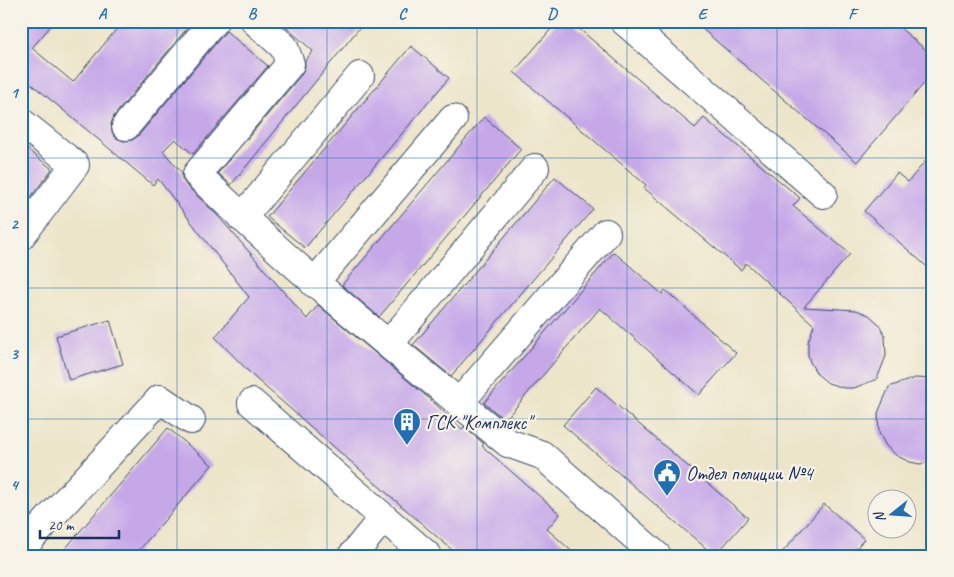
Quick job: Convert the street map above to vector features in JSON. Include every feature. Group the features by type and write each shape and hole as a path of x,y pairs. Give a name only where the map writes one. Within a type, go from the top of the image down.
{"lane":[{"path":"126,126 214,21"},
{"path":"255,21 284,47 290,64 197,174 242,218 314,283 508,443 542,455 657,556"},
{"path":"624,21 824,194"},
{"path":"242,218 360,76"},
{"path":"314,283 453,119"},
{"path":"21,122 75,165 21,236"},
{"path":"388,344 535,168"},
{"path":"459,403 606,233"},
{"path":"21,549 160,399 191,420"},
{"path":"252,403 428,556"},
{"path":"352,556 383,518"}],"building":[{"path":"21,21 55,21 32,48 73,82 123,21 193,21 114,116 111,124 112,132 116,138 124,141 132,140 138,136 226,31 268,66 193,154 175,139 163,151 182,173 182,179 186,185 219,217 307,319 318,305 431,400 462,429 464,427 484,444 482,446 560,514 547,529 577,556 459,556 255,378 215,337 249,297 158,179 153,185 21,75"},
{"path":"279,21 365,21 231,185 218,173 302,74 305,61 313,51"},
{"path":"558,21 570,21 695,128 704,118 800,198 793,206 850,254 804,307 856,310 869,315 879,324 885,336 886,356 877,379 854,388 844,388 828,383 817,374 808,355 808,342 814,325 746,263 741,270 644,188 646,185 514,72"},
{"path":"693,21 892,21 933,56 933,73 857,162"},
{"path":"411,46 449,78 305,248 267,217"},
{"path":"484,117 521,149 379,317 342,285"},
{"path":"21,144 52,169 21,210"},
{"path":"933,152 933,272 864,211 897,173 908,182"},
{"path":"555,177 593,209 451,376 413,345"},
{"path":"614,252 662,294 665,290 736,353 699,395 600,308 505,420 484,403"},
{"path":"110,320 123,364 69,380 56,336"},
{"path":"915,378 933,379 933,461 920,464 897,456 886,446 879,433 878,413 889,387"},
{"path":"596,387 748,518 715,556 563,425"},
{"path":"168,428 212,465 134,556 59,556"},
{"path":"824,504 864,539 850,556 779,556"}],"place":[{"name":"ГСК \"Комплекс\"","path":"407,446"},
{"name":"Отдел полиции №4","path":"667,497"}]}
